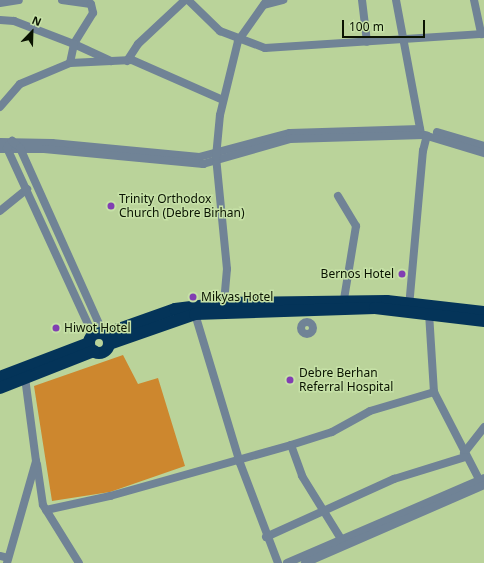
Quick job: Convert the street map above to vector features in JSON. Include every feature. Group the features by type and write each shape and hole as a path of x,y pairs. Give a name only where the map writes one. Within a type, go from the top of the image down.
{"highway":[{"path":"0,377 99,340 175,309 224,303 343,304 484,312"},
{"path":"0,388 25,378 99,340 195,314 304,309 343,304"},
{"path":"409,307 429,313 484,321"}],"street":[{"path":"0,3 19,0"},
{"path":"62,0 91,4 93,13 74,44 70,63"},
{"path":"126,61 138,44 186,0 220,31 238,40 276,49 483,34 474,0"},
{"path":"224,303 226,269 216,159 223,100 238,40 265,3 282,0"},
{"path":"362,0 367,42"},
{"path":"396,0 423,133 423,151 409,307"},
{"path":"0,18 74,44 118,63"},
{"path":"0,107 20,84 70,63 118,63 132,60 223,100"},
{"path":"423,133 484,153"},
{"path":"0,142 6,146 20,148 189,164 216,159 290,139 423,133 484,146"},
{"path":"6,146 216,159"},
{"path":"6,146 99,340"},
{"path":"20,148 99,340"},
{"path":"0,211 27,189"},
{"path":"338,196 356,226 343,304"},
{"path":"304,309 307,322"},
{"path":"429,313 434,392 464,455 483,482"},
{"path":"195,314 239,460 266,537 278,563"},
{"path":"25,378 36,461 46,510 79,563"},
{"path":"46,510 110,496 291,445 332,432 370,411 434,392"},
{"path":"266,537 321,510 394,479 464,455 484,427"},
{"path":"291,445 321,510 341,539"},
{"path":"0,556 8,561 36,461"},
{"path":"287,563 341,539 483,482"},
{"path":"305,563 483,482"}],"shaded area":[{"path":"123,355 138,384 158,378 185,466 110,492 52,501 34,386"}],"place":[{"name":"Trinity Orthodox Church (Debre Birhan)","path":"111,206"},
{"name":"Bernos Hotel","path":"402,274"},
{"name":"Mikyas Hotel","path":"193,297"},
{"name":"Hiwot Hotel","path":"56,328"},
{"name":"Debre Berhan Referral Hospital","path":"290,380"}]}
